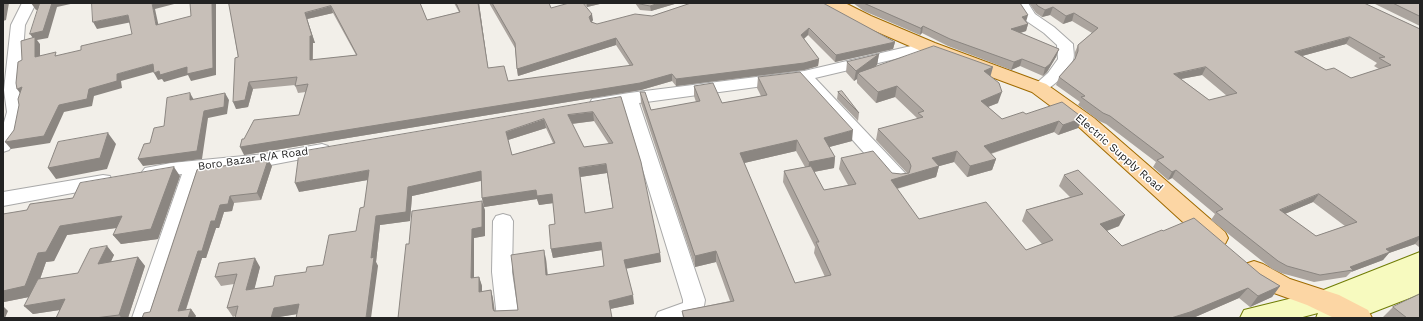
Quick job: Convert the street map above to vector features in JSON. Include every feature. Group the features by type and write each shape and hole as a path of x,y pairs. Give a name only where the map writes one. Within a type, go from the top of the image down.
{"main road":[{"name":"Electric Supply Road","path":"831,3 865,20 928,47 1039,88 1088,123 1195,221 1262,277 1342,313"},
{"path":"1342,313 1420,262"},
{"path":"1253,318 1342,313 1420,283"}],"street":[{"path":"3,146 9,137 15,112 12,90 18,25 29,3"},
{"path":"1021,3 1030,16 1065,44 1066,60 1054,76 1039,88"},
{"path":"583,106 629,98 804,76 928,47"},
{"path":"804,76 898,178"},
{"path":"629,98 694,300 692,308 685,313 666,318"},
{"name":"Boro Bazar R/A Road","path":"3,199 171,169 265,160 334,148"},
{"path":"143,318 194,167"},
{"path":"503,221 502,272 508,318"}],"building":[{"path":"40,3 52,3 43,31 30,34"},
{"path":"92,3 152,3 156,25 191,16 190,3 212,3 213,68 187,74 187,67 160,75 159,71 154,73 153,64 117,74 117,81 89,89 87,99 59,105 44,136 5,142 14,130 19,105 18,99 22,87 17,89 16,83 18,62 22,60 21,41 35,37 35,57 56,52 55,56 81,50 81,46 132,34 128,15 93,22"},
{"path":"229,3 420,3 427,20 460,12 456,3 478,3 488,68 504,66 508,81 633,65 616,38 517,69 515,43 492,3 549,3 551,8 569,3 583,3 592,14 589,17 591,22 597,24 635,14 652,16 691,3 823,3 895,42 836,55 809,28 801,35 819,59 804,63 676,79 672,74 640,83 240,147 242,139 244,139 254,120 299,115 308,84 295,86 297,77 249,82 245,100 233,102 235,58 238,57","holes":["331,6 357,55 310,60 310,36 312,36 305,13"]},
{"path":"639,3 659,3 650,6"},
{"path":"864,3 1020,3 1028,15 1022,17 1028,24 1011,29 1059,49 1050,64 1045,68 1022,59 1014,62 950,39 923,26 921,28"},
{"path":"1036,3 1364,3 1420,29 1420,236 1386,249 1390,252 1350,267 1353,270 1320,275 1287,266 1278,261 1216,212 1223,209 1176,170 1172,172 1157,160 1164,157 1110,116 1103,113 1081,97 1085,96 1059,77 1075,59 1078,51 1078,45 1098,28 1074,13 1066,16 1053,7 1045,10","holes":["1350,37 1385,57 1379,58 1391,65 1351,78 1334,68 1326,70 1295,52","1206,67 1237,93 1209,100 1174,74","1319,194 1357,222 1316,236 1280,210"]},
{"path":"1393,3 1420,3 1420,16"},
{"path":"934,46 993,67 984,71 999,83 1002,92 981,101 1002,119 1023,112 1026,114 1062,102 1083,118 1063,125 1059,121 984,146 996,159 970,166 957,151 932,158 939,166 891,180 919,219 986,202 1026,250 1053,240 1026,210 1083,194 1064,175 1078,170 1125,215 1100,224 1122,246 1194,218 1260,274 1280,286 1258,296 1248,288 1190,312 1171,318 684,318 682,311 734,301 716,251 695,256 640,92 645,92 651,110 700,101 694,86 713,83 722,103 767,95 758,77 800,72 853,130 824,138 835,157 809,162 797,140 740,153 795,283 831,275 816,242 819,242 784,171 811,166 824,190 856,184 841,158 873,151 892,173 909,173 911,166 909,161 878,129 923,117 918,113 924,111 897,86 878,92 858,73"},
{"path":"879,54 856,71 847,62"},
{"path":"842,91 859,113 838,92"},
{"path":"190,93 190,100 225,93 224,107 204,111 197,151 138,159 144,144 150,143 154,128 164,126 167,98"},
{"path":"621,97 641,162 660,253 624,260 633,295 609,301 612,318 398,318 406,244 409,244 412,211 482,201 482,227 472,229 471,278 479,277 479,292 491,290 494,311 518,310 511,255 544,250 546,275 604,266 601,242 551,249 549,225 555,224 552,194 537,196 536,190 482,198 481,171 408,187 406,212 376,216 371,258 374,257 366,318 296,318 299,304 274,308 271,318 235,318 238,306 227,308 237,274 215,277 219,263 255,258 246,290 273,286 275,276 306,272 307,267 323,265 329,235 356,231 360,208 364,207 369,170 295,183 299,152","holes":["593,112 613,143 584,147 568,115","544,119 555,143 512,155 506,132","606,164 613,208 585,213 579,168"]},
{"path":"108,133 100,158 48,168 58,142"},
{"path":"268,160 257,193 230,196 228,204 220,205 215,221 211,221 202,251 198,251 178,311 191,309 188,318 142,318 144,313 150,312 197,170"},
{"path":"174,167 151,229 113,235 122,216 60,226 46,252 38,253 25,286 3,291 3,214 27,210 30,204 73,198 80,183"},
{"path":"107,246 98,264 138,257 119,315 95,318 56,318 65,299 24,306 38,279 78,273 90,249"},
{"path":"1420,294 1420,318 1407,318 1393,307"}]}
